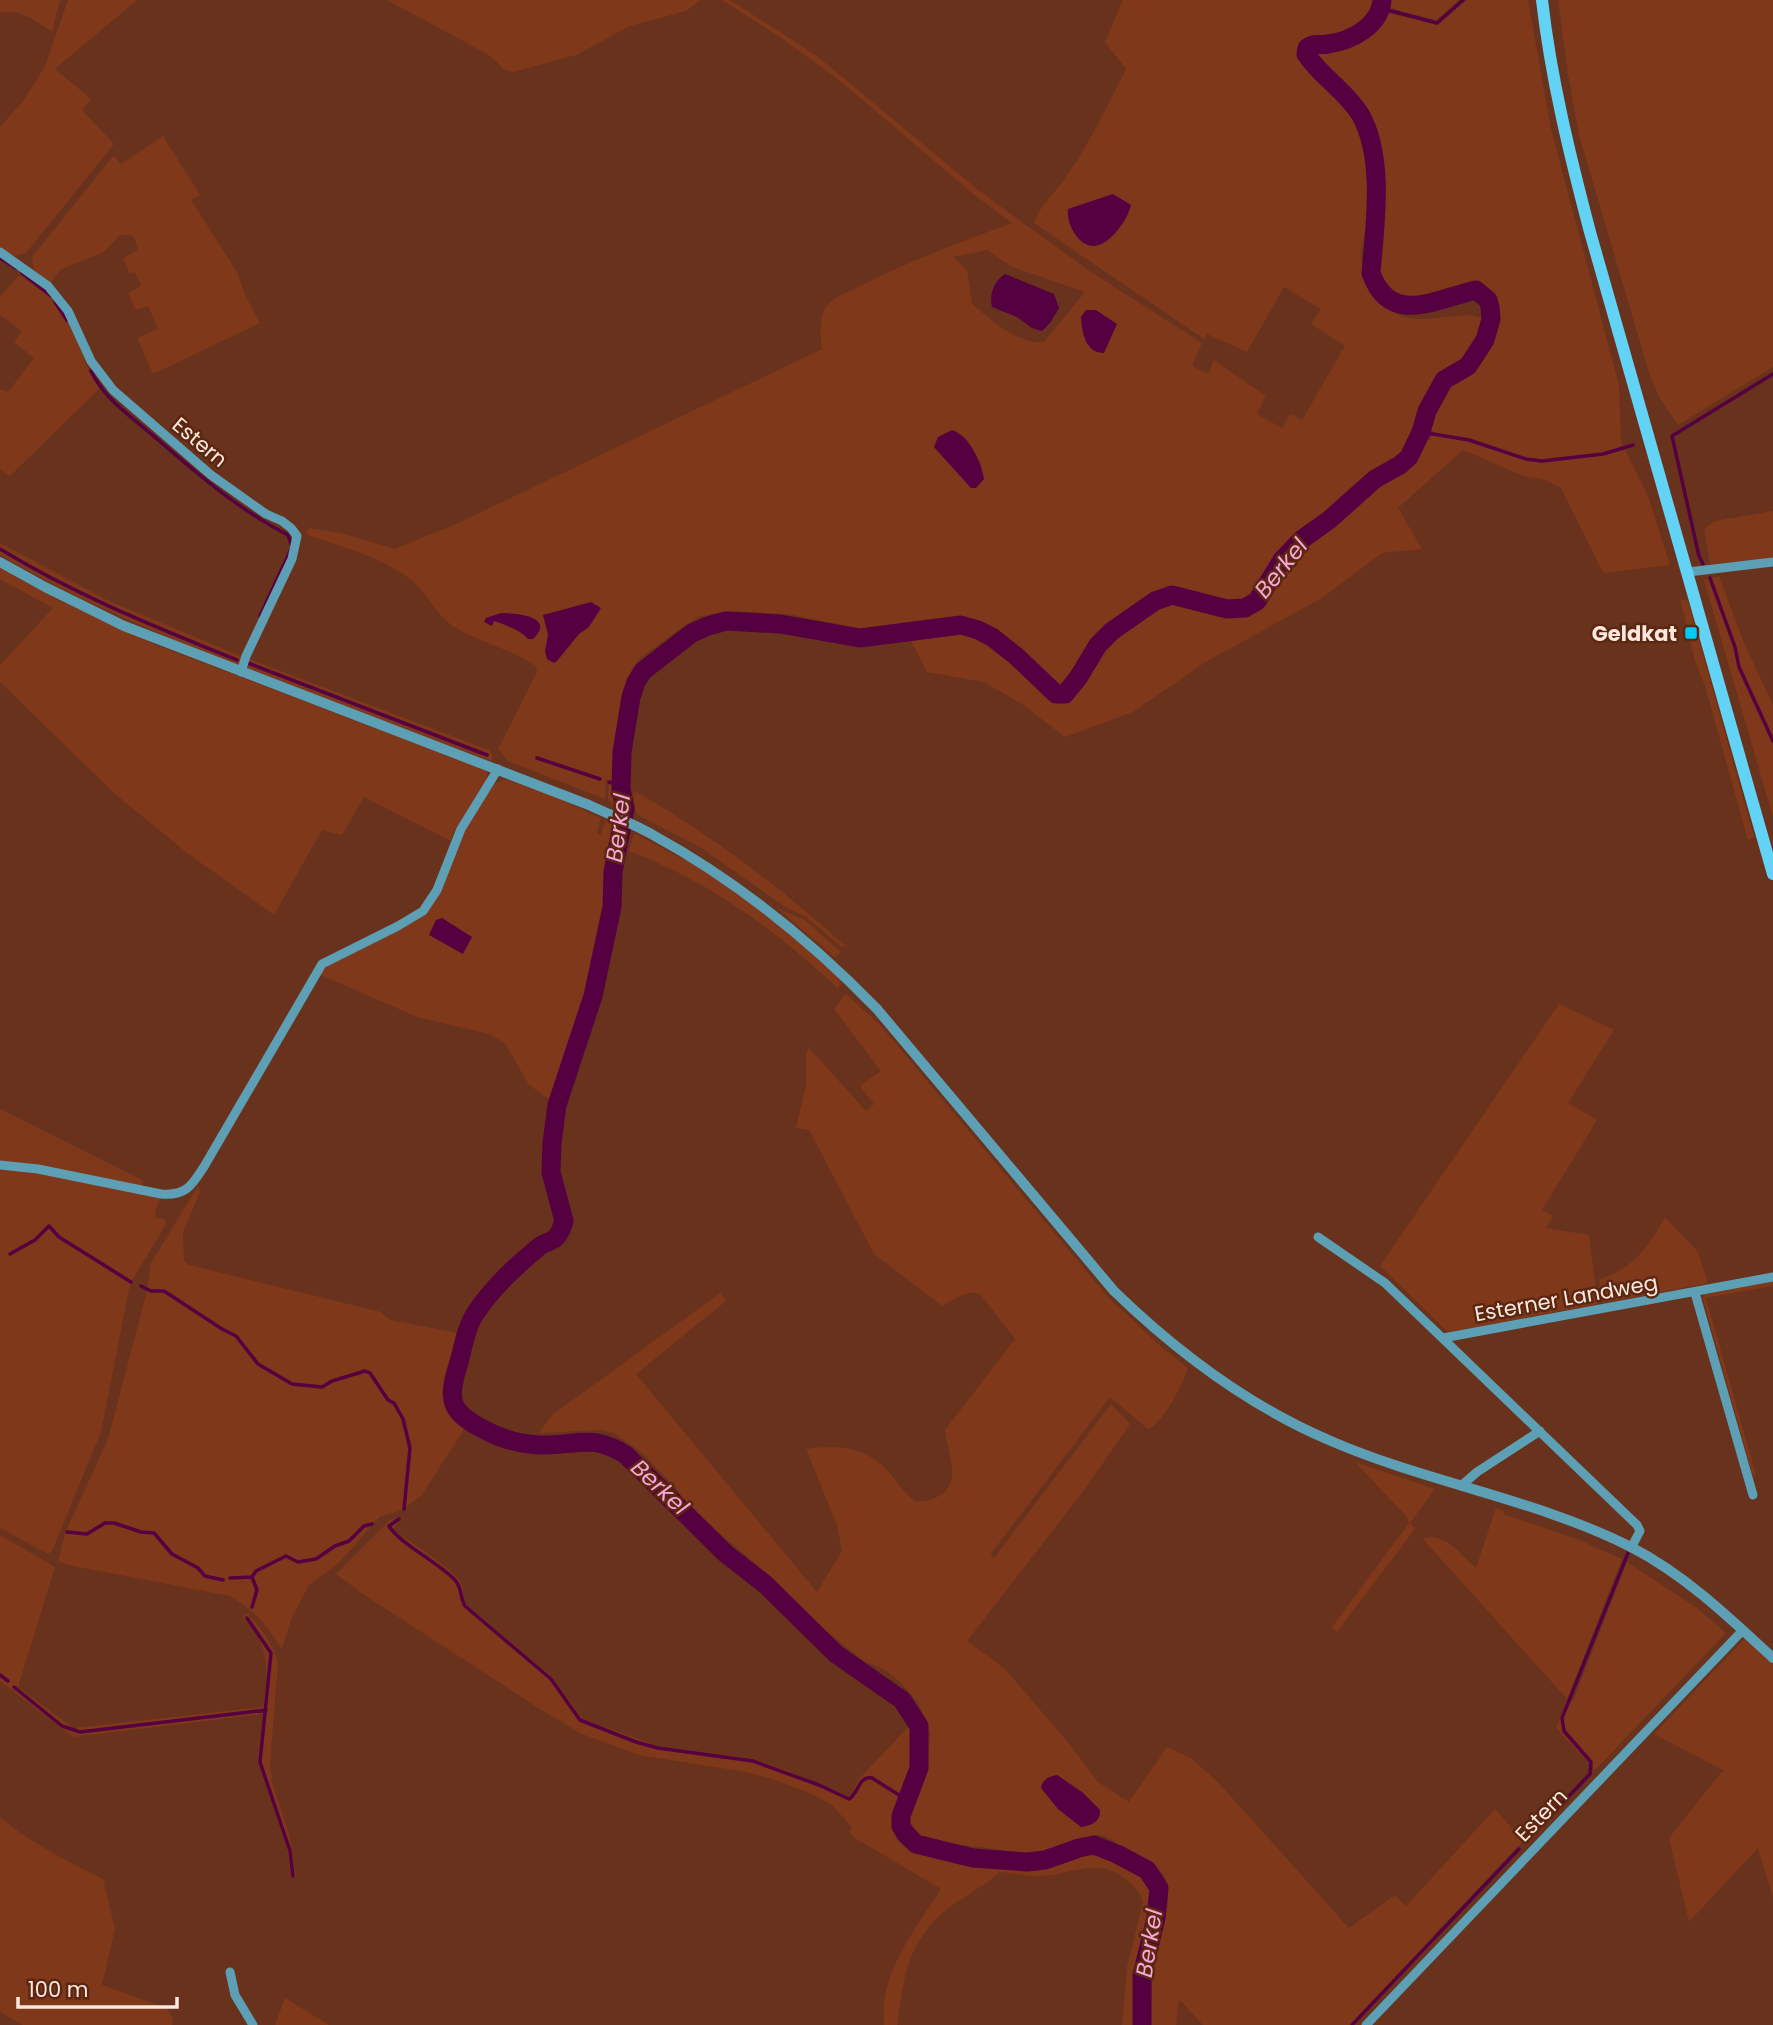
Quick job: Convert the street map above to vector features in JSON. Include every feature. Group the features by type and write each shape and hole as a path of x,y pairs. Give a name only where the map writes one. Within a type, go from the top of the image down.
{"main road":[{"path":"1542,0 1548,50 1567,144 1609,301 1773,874"}],"street":[{"name":"Estern","path":"0,252 54,293 73,320 98,372 121,398 211,475 266,514 282,521 297,536 292,559 241,672"},
{"path":"0,562 124,626 589,805 650,833 697,860 754,898 803,937 850,981 877,1009 1115,1291 1166,1339 1225,1384 1304,1428 1368,1455 1564,1519 1631,1548 1682,1579 1773,1658"},
{"path":"1688,572 1773,562"},
{"path":"0,1165 38,1169 161,1194 183,1192 205,1166 322,964 423,911 437,890 461,829 498,769"},
{"name":"Esterner Landweg","path":"1318,1237 1385,1283 1636,1525 1640,1531 1631,1548"},
{"name":"Esterner Landweg","path":"1443,1338 1773,1277"},
{"path":"1695,1293 1753,1495"},
{"path":"1461,1486 1539,1430"},
{"name":"Estern","path":"1366,2025 1742,1630"},
{"path":"230,1972 235,1995 253,2025"}],"shaded area":[{"path":"0,0 60,0 52,32 21,14 0,13"},
{"path":"68,0 137,0 55,69 91,99 82,110 114,144 26,253 14,256 0,249 0,127 23,101 45,66"},
{"path":"387,0 701,0 686,11 630,26 576,55 513,72 505,70 489,55"},
{"path":"722,0 730,0 817,56 977,189 1091,272 1202,343 1192,366 1208,374 1214,360 1266,396 1257,414 1282,428 1290,414 1302,420 1345,346 1311,324 1321,309 1284,287 1247,352 1207,334 1204,339 1034,223 1084,149 1126,69 1105,42 1123,0 1374,0 1370,13 1356,28 1336,36 1308,37 1298,50 1308,67 1348,107 1362,127 1368,142 1372,200 1361,252 1366,278 1379,300 1404,317 1432,319 1472,316 1493,326 1496,312 1493,301 1475,283 1439,297 1415,301 1392,295 1381,287 1378,273 1381,167 1373,127 1351,93 1315,54 1329,54 1355,43 1384,12 1438,25 1467,0 1528,0 1551,129 1619,385 1621,442 1648,496 1670,565 1603,573 1561,488 1546,480 1524,476 1463,450 1398,508 1422,549 1382,553 1322,598 1207,661 1133,712 1065,737 1022,704 984,682 927,672 909,637 963,630 975,633 1000,647 1053,698 1066,698 1076,688 1107,641 1154,605 1177,600 1234,613 1257,605 1286,561 1303,544 1325,529 1377,481 1412,459 1422,439 1430,440 1434,431 1429,430 1432,413 1447,385 1471,372 1483,358 1489,339 1462,364 1443,374 1422,405 1422,422 1406,454 1372,475 1321,521 1298,537 1280,555 1253,599 1233,604 1179,592 1168,593 1142,603 1097,640 1063,690 1057,690 1039,671 992,632 963,621 872,631 788,614 731,611 698,617 639,659 632,669 625,693 616,752 614,786 620,806 608,801 609,780 606,780 605,799 508,761 498,749 537,672 536,666 451,624 416,585 399,571 373,558 306,534 309,528 341,533 395,549 456,524 822,349 822,317 826,307 842,294 918,259 1012,223 972,193 839,80 774,33","holes":["987,250 1012,267 1085,292 1044,342 1034,342 1014,335 972,304 967,270 953,257","934,447 973,453 981,463 984,479 971,488"]},
{"path":"1388,0 1459,0 1436,20 1397,10 1388,5"},
{"path":"1558,0 1773,0 1773,367 1678,425 1659,397 1650,376 1579,135"},
{"path":"163,136 200,195 191,200 237,272 260,323 153,374 137,338 158,329 148,306 136,310 128,293 141,286 135,272 130,274 123,258 138,250 131,235 120,235 105,251 60,270 50,283 34,272 32,257 113,156 121,164"},
{"path":"1113,194 1131,205 1123,224 1113,236 1101,244 1095,246 1083,243 1071,227 1068,209"},
{"path":"1005,274 1054,294 1059,308 1042,331 992,307 993,288"},
{"path":"19,275 50,297 66,323 69,321 89,371 100,388 10,476 0,469 0,389 8,392 34,358 14,342 22,331 0,315 0,297"},
{"path":"1086,310 1096,310 1117,324 1104,353 1093,349 1086,341 1081,317"},
{"path":"952,430 969,444 980,465 984,479 976,488 971,488 934,447 938,437"},
{"path":"1773,511 1773,558 1710,564 1704,529 1715,521"},
{"path":"0,543 109,601 243,657 237,665 87,601 0,555"},
{"path":"0,568 58,600 159,646 487,771 487,780 453,833 451,841 364,797 342,835 322,830 274,915 187,853 114,793 0,682 2,663 53,608 0,579"},
{"path":"1719,576 1744,643 1773,705 1773,817 1704,580"},
{"path":"1680,599 1688,601 1754,837 1748,840 1705,686 1695,661"},
{"path":"591,602 601,608 589,627 579,634 557,661 554,663 547,659 545,651 548,635 543,615"},
{"path":"501,613 531,617 540,625 539,631 533,639 528,639 508,626 494,621 492,626 484,622 486,618"},
{"path":"249,659 489,750 493,756 491,761 249,670"},
{"path":"505,779 553,796 601,818 597,833 601,835 605,820 616,825 603,885 606,912 586,1004 566,1046 553,1102 529,1085 505,1043 489,1034 417,1017 319,974 324,966 436,899 471,818 493,784"},
{"path":"633,790 744,862 845,946 843,948 806,917 784,906 701,848 636,814"},
{"path":"634,833 698,867 778,923 840,979 839,989 790,946 741,910 688,878 629,851"},
{"path":"777,908 805,920 841,952 835,957 832,955"},
{"path":"442,918 472,937 463,954 429,935 436,920"},
{"path":"846,994 881,1026 1108,1297 1188,1368 1166,1412 1148,1429 1110,1397 990,1555 994,1558 1111,1404 1130,1424 1085,1489 967,1641 1005,1669 1068,1742 1098,1782 1129,1802 1167,1747 1191,1758 1218,1782 1349,1928 1395,1895 1406,1906 1495,1809 1523,1841 1433,1936 1435,1941 1355,2025 1203,2025 1179,1999 1176,2025 1151,2025 1155,1954 1168,1903 1166,1883 1161,1871 1102,1835 1092,1835 1054,1852 1043,1854 942,1844 918,1835 907,1819 927,1770 930,1733 918,1702 899,1681 885,1670 864,1661 822,1628 792,1601 770,1576 690,1508 675,1487 642,1453 614,1433 600,1430 539,1433 552,1415 720,1293 726,1301 636,1374 817,1592 842,1551 837,1525 806,1449 840,1447 861,1452 889,1472 915,1501 937,1497 950,1484 952,1467 945,1430 1015,1339 981,1295 966,1294 942,1306 874,1254 809,1130 796,1128 806,1086 806,1054 811,1044 810,1049 866,1111 874,1104 860,1086 881,1071 834,1009","holes":["1061,1777 1100,1810 1068,1818 1041,1788"]},
{"path":"1559,1004 1614,1030 1568,1103 1597,1120 1542,1210 1553,1216 1546,1228 1589,1235 1598,1304 1448,1332 1380,1266"},
{"path":"0,1109 144,1181 141,1187 0,1162"},
{"path":"0,1168 18,1169 161,1197 155,1211 156,1218 165,1219 166,1224 130,1284 101,1432 52,1551 48,1554 0,1528"},
{"path":"198,1186 200,1192 183,1232 184,1261 189,1265 381,1312 390,1320 458,1333 446,1372 444,1393 453,1415 464,1426 463,1431 421,1496 402,1510 379,1517 339,1563 309,1585 292,1617 282,1649 260,1619 230,1596 58,1561 65,1533 108,1439 147,1291 151,1263"},
{"path":"1665,1217 1698,1252 1708,1283 1603,1303 1599,1279 1621,1270 1639,1256"},
{"path":"1773,1280 1773,1286 1706,1298 1756,1475 1753,1476 1703,1299 1704,1294"},
{"path":"1355,1462 1435,1489 1410,1523 1415,1529 1337,1632 1332,1627 1409,1523 1407,1517"},
{"path":"1496,1508 1504,1511 1503,1514 1577,1539 1622,1559 1567,1700 1573,1701 1627,1562 1697,1608 1726,1633 1595,1770 1556,1728 1567,1699 1423,1539 1431,1537 1445,1541 1476,1568"},
{"path":"403,1517 394,1528 395,1531 457,1577 466,1604 552,1677 583,1719 658,1746 754,1759 848,1796 859,1779 909,1726 914,1757 893,1819 896,1838 907,1848 920,1853 949,1856 972,1864 1024,1869 1046,1867 1076,1856 1091,1854 1109,1859 1137,1874 1149,1888 1152,1906 1133,1977 1133,2025 1122,2025 1127,1967 1143,1902 1140,1894 1123,1877 1113,1871 1092,1868 1038,1876 1000,1872 950,1907 925,1932 911,1957 897,2025 884,2025 884,2000 894,1968 908,1940 941,1889 855,1838 849,1832 852,1827 832,1805 812,1794 773,1779 740,1771 639,1755 582,1734 336,1574 390,1520"},
{"path":"0,1535 55,1567 18,1687 73,1728 263,1707 265,1659 259,1639 243,1618 246,1613 257,1624 270,1643 278,1663 270,1764 272,1783 289,1834 296,1877 291,1878 288,1852 258,1762 263,1714 73,1737 0,1681"},
{"path":"1745,1638 1773,1664 1773,1898 1758,1848 1689,1922 1669,1838 1723,1770 1654,1734"},
{"path":"1057,1775 1082,1792 1100,1810 1095,1823 1081,1827 1058,1809 1041,1788 1046,1779"},
{"path":"0,1817 36,1843 103,1879 115,1929 102,1985 166,2008 173,2018 172,2025 23,2025 0,2012"},
{"path":"285,1998 329,2025 275,2025"}],"waterway":[{"name":"Berkel","path":"1142,2025 1142,1975 1156,1918 1159,1888 1147,1870 1094,1845 1045,1860 1027,1862 973,1858 916,1844 901,1826 901,1816 919,1768 919,1726 902,1700 836,1654 766,1585 725,1553 626,1455 614,1448 593,1442 539,1445 496,1435 464,1417 458,1411 452,1396 467,1330 473,1317 490,1293 515,1268 540,1246 556,1237 564,1221 551,1172 557,1105 593,996 612,907 613,872 625,809 621,789 622,752 631,697 643,671 692,633 726,621 780,624 860,638 961,625 992,637 1056,694 1065,694 1098,645 1112,631 1155,601 1172,595 1227,609 1245,608 1257,601 1282,560 1301,540 1329,520 1375,479 1409,457 1427,411 1444,380 1468,366 1485,340 1491,319 1488,300 1476,290 1430,303 1402,304 1390,300 1379,290 1371,273 1376,171 1368,131 1354,105 1306,54 1307,48 1312,45 1346,40 1363,31 1376,17 1382,0"},
{"path":"1380,8 1437,23 1463,0"},
{"path":"0,258 16,268"},
{"path":"22,273 51,296"},
{"path":"55,302 67,320"},
{"path":"91,371 102,389 117,405 183,461 233,501 288,535 292,547 260,616"},
{"path":"1703,564 1672,436 1773,374"},
{"path":"1421,432 1469,440 1526,459 1542,461 1603,454 1633,445"},
{"path":"0,549 87,596 237,660"},
{"path":"1710,578 1735,647 1739,667 1773,741"},
{"path":"248,663 487,755"},
{"path":"537,758 600,779"},
{"path":"609,782 621,786"},
{"path":"10,1254 35,1240 49,1226 59,1237 131,1282"},
{"path":"141,1286 151,1291 164,1291 236,1336 258,1364 292,1384 322,1387 332,1381 365,1371 370,1373 403,1419 410,1448 404,1509"},
{"path":"399,1519 389,1526 394,1533 455,1580 465,1606 551,1679 580,1720 658,1748 753,1761 849,1799 861,1782 872,1778 907,1800"},
{"path":"67,1532 87,1534 105,1523 114,1523 141,1532 154,1533 172,1554 198,1568 205,1576 223,1580"},
{"path":"230,1578 252,1577 256,1571 286,1556 298,1562 316,1559 335,1546 349,1541 364,1526 372,1524"},
{"path":"1525,1842 1590,1774 1591,1762 1564,1731 1562,1718 1628,1553"},
{"path":"252,1577 257,1590 252,1607"},
{"path":"247,1618 271,1653 260,1762 290,1851 293,1876"},
{"path":"0,1675 8,1681"},
{"path":"14,1687 62,1726 80,1732 266,1710"},
{"path":"1352,2025 1519,1849"}],"place":[{"name":"Geldkat","path":"1691,633"}]}
